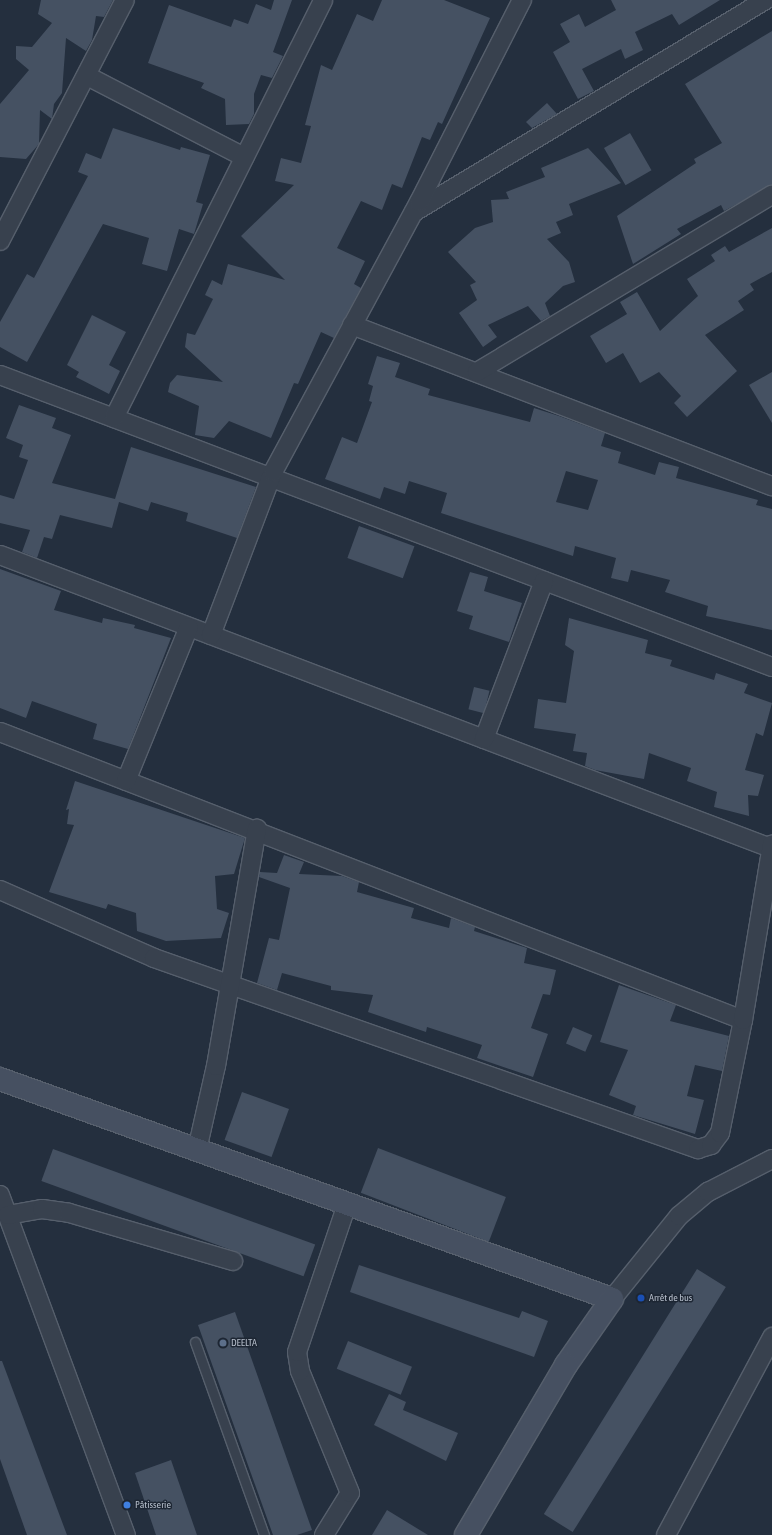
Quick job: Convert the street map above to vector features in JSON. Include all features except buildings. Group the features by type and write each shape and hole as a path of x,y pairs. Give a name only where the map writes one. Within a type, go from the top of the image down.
{"street":[{"path":"0,241 87,76 125,0"},
{"path":"114,418 322,0"},
{"path":"211,635 270,478 414,212 522,0"},
{"path":"414,212 766,0"},
{"path":"87,76 244,157"},
{"path":"477,372 772,195"},
{"path":"352,325 772,486"},
{"path":"0,375 772,667"},
{"path":"0,555 772,846 743,1020 720,1133 711,1145 698,1148 154,958 0,890"},
{"path":"484,738 544,581"},
{"path":"126,781 189,627"},
{"path":"0,732 126,781 257,829 743,1020"},
{"path":"197,1150 257,829"},
{"path":"0,1080 612,1299"},
{"path":"466,1535 566,1365 612,1299 679,1216 708,1192 772,1159"},
{"path":"0,1195 126,1535"},
{"path":"324,1535 350,1493 300,1371 297,1352 347,1204"},
{"path":"8,1216 42,1209 68,1213 233,1262"},
{"path":"666,1535 772,1337"}],"lane":[{"path":"195,1342 264,1535"}],"place":[{"name":"Arrêt de bus","path":"641,1298"},
{"name":"DEELTA","path":"223,1343"},
{"name":"Pâtisserie","path":"127,1505"}]}
